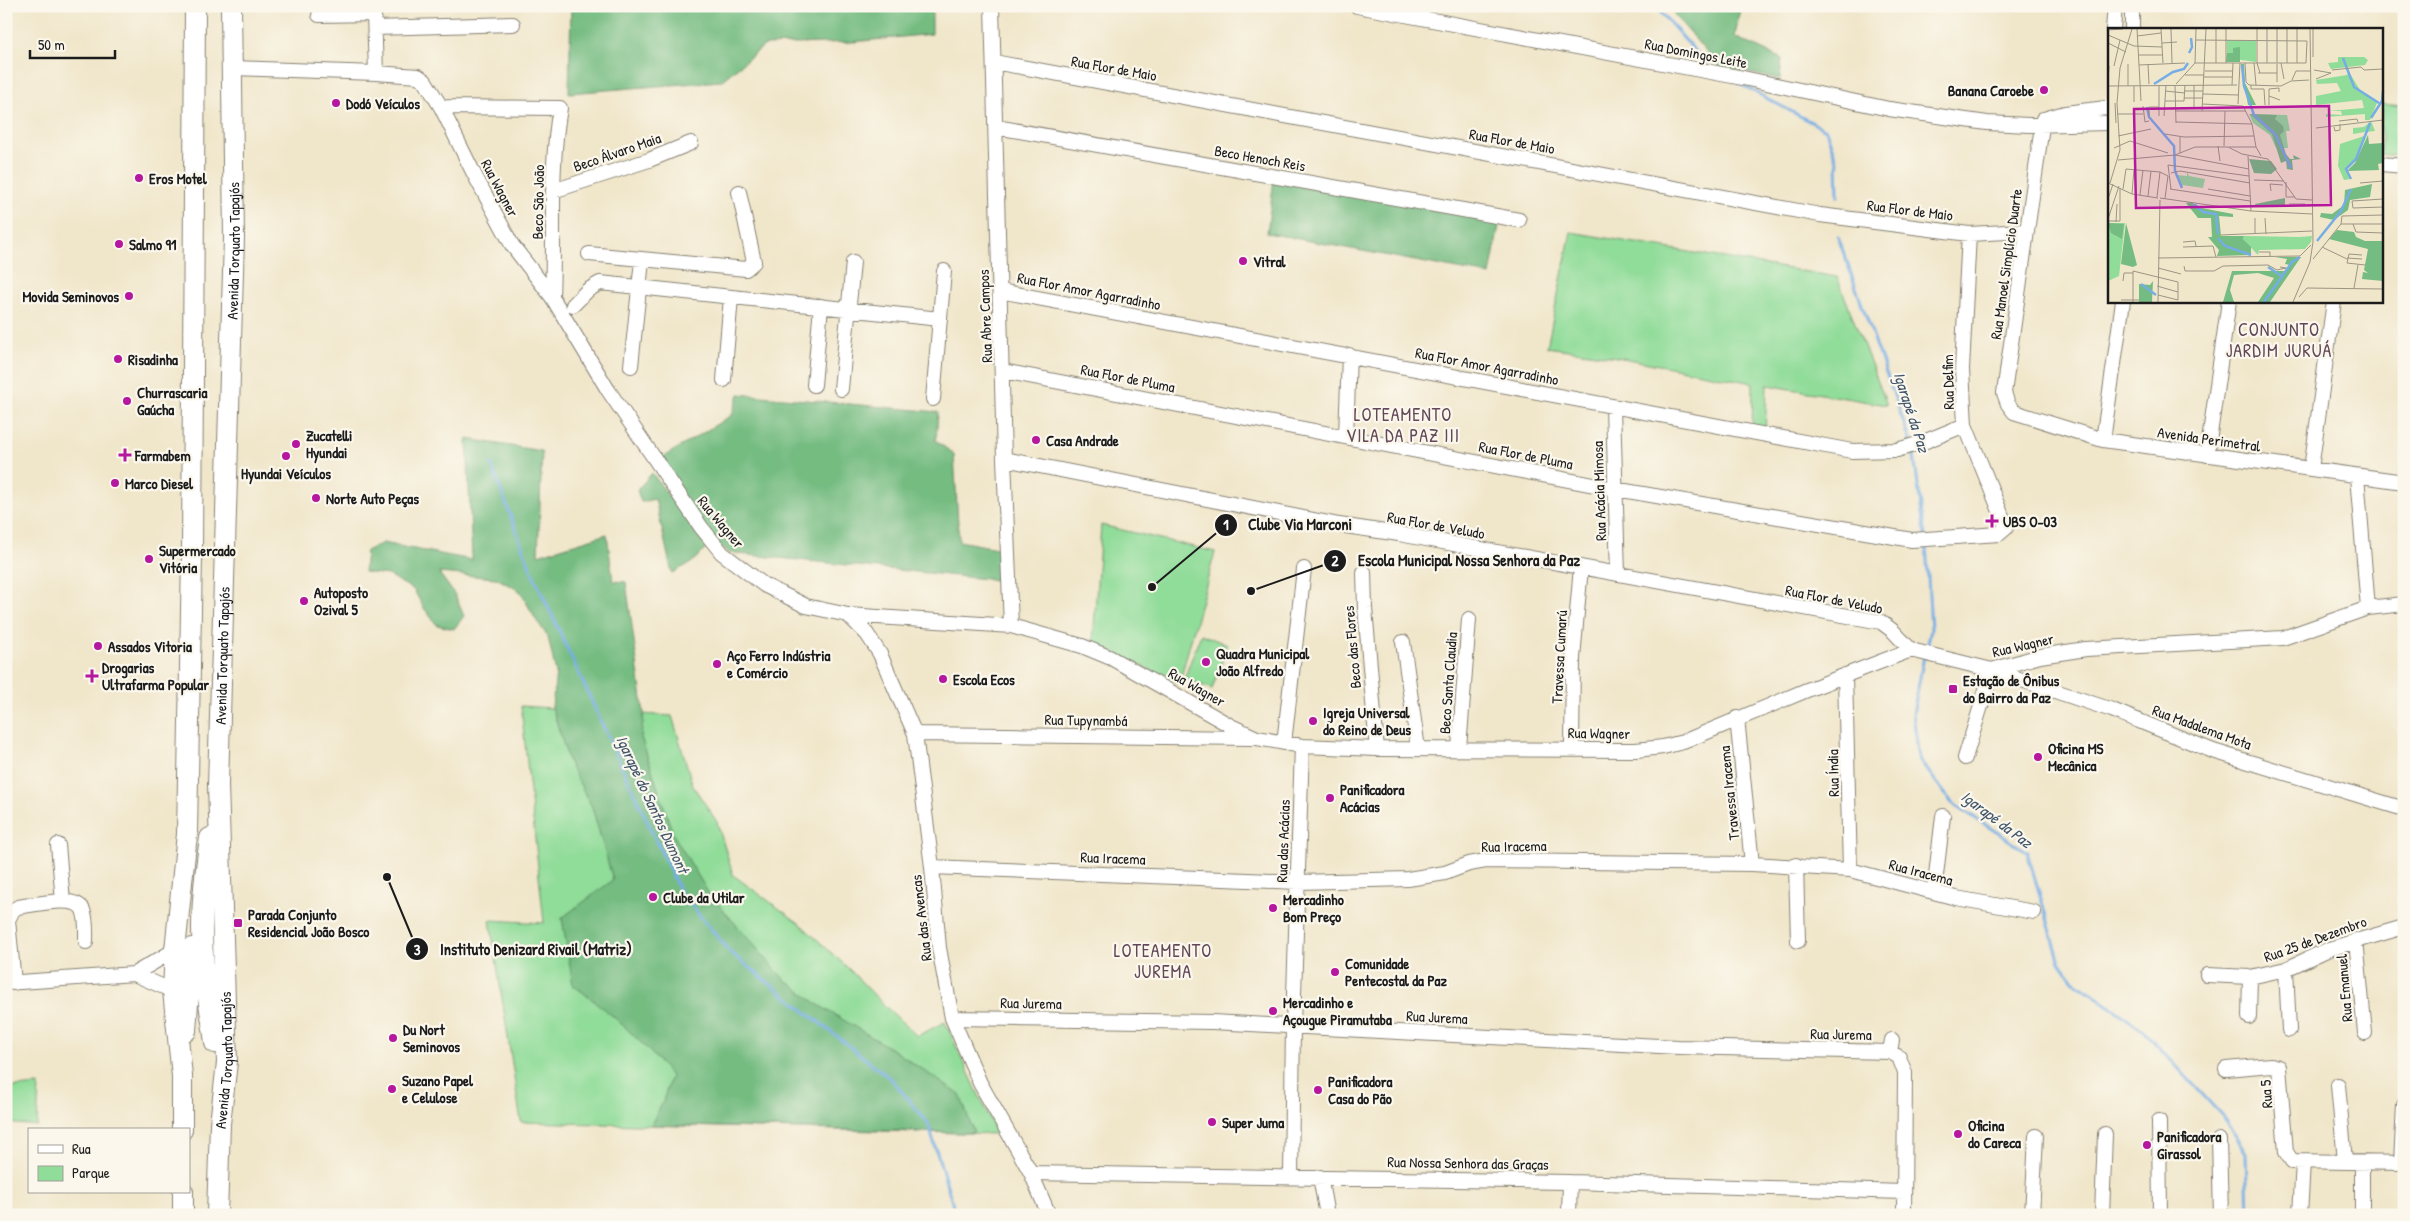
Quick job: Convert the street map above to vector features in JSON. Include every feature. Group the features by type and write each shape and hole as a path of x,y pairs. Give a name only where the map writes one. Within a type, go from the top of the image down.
{"highway":[{"name":"Avenida Torquato Tapajós","path":"182,1128 182,1076 173,991 175,950 187,834 192,554 195,6"},
{"name":"Avenida Torquato Tapajós","path":"217,1215 223,1092 227,1062 218,785 234,238 232,6"},
{"path":"182,1076 194,919 187,834"},
{"path":"183,1194 183,1215"}],"street":[{"name":"Rua Abre Campos","path":"992,6 1004,459 1011,626"},
{"name":"Rua Domingos Leite","path":"1357,6 1743,78 1889,109 1987,123 2108,124"},
{"path":"2113,28 2114,6"},
{"path":"2132,6 2132,28"},
{"path":"319,15 374,14 376,73"},
{"path":"375,28 513,24"},
{"name":"Rua Flor de Maio","path":"994,62 1820,215 1969,234 2026,232"},
{"name":"Rua Wagner","path":"232,68 418,76 431,88 512,244 552,297 642,442 701,527 722,553 764,585 806,606 848,615 1011,626 1082,646 1111,658 1231,726 1257,738 1302,746 1378,749 1572,748 1636,750 1663,747 1683,742 1737,718 1914,650 1992,670 2040,656 2086,649 2283,638 2368,608 2404,604"},
{"name":"Rua Domingos Leite","path":"2038,123 2065,113 2108,104"},
{"path":"2108,104 2105,113 2108,124"},
{"name":"Beco São João","path":"441,106 560,108 553,191 554,261 552,297"},
{"name":"Rua Manoel Simplício Duarte","path":"2014,412 2008,404 2004,393 2026,232 2038,123"},
{"name":"Beco Henoch Reis","path":"996,127 1519,220"},
{"name":"Beco Álvaro Maia","path":"553,191 649,160 691,143"},
{"path":"2382,164 2404,166"},
{"path":"589,254 746,269 751,267 754,262 739,192"},
{"name":"Rua Delfim","path":"1969,234 1962,369 1966,425 2004,521"},
{"path":"631,366 642,260"},
{"path":"841,389 853,262"},
{"path":"934,399 944,271"},
{"path":"573,305 588,290 600,283 940,319"},
{"name":"Rua Flor Amor Agarradinho","path":"1000,291 1852,451 1897,450 1921,443 1966,425"},
{"path":"724,380 732,297"},
{"path":"2103,440 2123,302"},
{"path":"2207,455 2229,302"},
{"path":"2311,470 2334,302"},
{"path":"814,385 821,306"},
{"path":"1346,436 1349,356"},
{"name":"Rua Flor de Pluma","path":"1003,371 1615,489 1912,540 1999,534 2006,528 2004,521"},
{"name":"Rua Acácia Mimosa","path":"1613,407 1618,574"},
{"name":"Avenida Perimetral","path":"2014,412 2103,440 2404,482"},
{"name":"Rua Flor de Veludo","path":"1004,459 1339,525 1880,622 1914,650"},
{"path":"2357,476 2368,608"},
{"name":"Travessa Cumarú","path":"1572,748 1572,658 1581,567"},
{"path":"1284,743 1304,569"},
{"name":"Beco das Flores","path":"1364,572 1365,608 1378,749"},
{"name":"Rua das Avencas","path":"848,615 867,634 880,654 915,734 932,866 939,948 952,1018 980,1083 1031,1174 1048,1215"},
{"name":"Beco Santa Claudia","path":"1459,749 1469,619"},
{"path":"1403,642 1418,749"},
{"path":"1965,758 1992,670"},
{"name":"Rua Madalema Mota","path":"1992,670 2112,710 2213,751 2404,809"},
{"name":"Rua Índia","path":"1846,675 1850,870"},
{"name":"Travessa Iracema","path":"1737,718 1752,864"},
{"name":"Rua Tupynambá","path":"915,734 1257,738"},
{"name":"Rua das Acácias","path":"1291,1176 1293,1026 1302,746"},
{"path":"1934,892 1943,816"},
{"path":"58,845 63,901"},
{"name":"Rua Iracema","path":"932,866 1298,882 1408,879 1445,874 1469,864 1486,861 1796,865 1850,870 1956,898 2034,912"},
{"path":"1796,865 1798,940"},
{"path":"86,942 82,908 76,903 63,901 18,907 9,915 8,920 10,983 134,974 175,950"},
{"name":"Rua 25 de Dezembro","path":"2207,975 2250,977 2286,969 2329,949 2404,927"},
{"name":"Rua Emanuel","path":"2356,940 2364,1033"},
{"path":"2286,969 2289,1030"},
{"path":"134,974 173,991"},
{"path":"2249,1017 2250,977"},
{"name":"Rua Jurema","path":"952,1018 1202,1022 1678,1046 1891,1046 1899,1057 1905,1073 1904,1192"},
{"name":"Rua 5","path":"2226,1069 2272,1064 2279,1067 2286,1152 2292,1161 2303,1162"},
{"path":"2338,1085 2345,1161"},
{"path":"2300,1215 2303,1162 2402,1163 2404,1105"},
{"path":"2159,1121 2160,1215"},
{"path":"2102,1215 2104,1134"},
{"path":"2032,1215 2036,1136"},
{"path":"2219,1140 2221,1215"},
{"path":"2362,1163 2362,1215"},
{"name":"Rua Nossa Senhora das Graças","path":"1031,1174 1291,1176 1904,1192"},
{"path":"1320,1177 1327,1215"},
{"path":"1569,1215 1570,1182"},
{"path":"1904,1192 1904,1215"}],"green space":[{"path":"571,6 932,6 932,34 853,42 765,45 721,81 569,93"},
{"path":"1667,6 1738,6 1740,9 1735,37 1782,59 1780,79 1719,67"},
{"path":"2382,104 2404,106 2404,157 2382,154"},
{"path":"1274,179 1500,220 1490,275 1267,233"},
{"path":"1571,232 1837,277 1887,405 1767,385 1765,436 1752,433 1753,383 1617,357 1547,347"},
{"path":"739,394 938,412 936,441 954,454 959,541 1002,549 1006,581 729,553 708,534 660,459 732,415"},
{"path":"467,439 542,451 538,555 607,534 613,581 626,582 644,714 641,737 673,834 709,894 783,978 820,1006 895,1051 960,1095 974,1133 651,1125 663,1101 671,1076 649,1050 625,1027 573,985 562,918 613,880 592,807 569,763 552,707 556,673 548,637 520,591 496,578 439,573 455,595 464,616 454,629 437,625 423,607 414,590 388,575 364,572 366,551 383,543 472,560"},
{"path":"652,473 707,548 691,563 672,573 655,499 641,502 637,490"},
{"path":"1101,525 1215,552 1179,684 1093,642"},
{"name":"Quadra Municipal João Alfredo","path":"1201,634 1228,645 1212,689 1184,679"},
{"name":"Clube da Utilar","path":"521,706 672,716 693,786 717,822 733,875 799,923 917,1036 945,1022 997,1134 521,1122 490,920 544,923"},
{"path":"39,1085 37,1126 6,1123 6,1088"}],"waterway":[{"name":"Igarapé da Paz","path":"1655,6 1709,67"},
{"name":"Igarapé da Paz","path":"1738,83 1826,130 1837,162 1838,196"},
{"name":"Igarapé da Paz","path":"1838,237 1911,443"},
{"name":"Igarapé da Paz","path":"1913,448 1925,536"},
{"name":"Igarapé do Santos Dumont","path":"491,464 531,570 680,892 731,953 891,1079 928,1123 956,1215"},
{"name":"Igarapé da Paz","path":"1926,542 1931,630 1926,650"},
{"name":"Igarapé da Paz","path":"1924,656 1913,714 1919,759 1952,803 2027,852 2060,962 2073,980 2143,1030 2226,1120 2246,1153 2248,1215"}],"place":[{"name":"Banana Caroebe","path":"2044,90"},
{"name":"Dodó Veículos","path":"336,103"},
{"name":"Eros Motel","path":"139,178"},
{"name":"Salmo 91","path":"119,244"},
{"name":"Vitral","path":"1243,261"},
{"name":"Movida Seminovos","path":"129,296"},
{"name":"Risadinha","path":"118,359"},
{"name":"Churrascaria Gaúcha","path":"127,401"},
{"name":"Casa Andrade","path":"1036,440"},
{"name":"Zucatelli Hyundai","path":"296,444"},
{"name":"Farmabem","path":"125,455"},
{"name":"Hyundai Veículos","path":"286,456"},
{"name":"Marco Diesel","path":"115,483"},
{"name":"Norte Auto Peças","path":"316,498"},
{"name":"UBS O-03","path":"1992,521"},
{"name":"Supermercado Vitória","path":"149,559"},
{"name":"Clube Via Marconi","path":"1152,587"},
{"name":"Escola Municipal Nossa Senhora da Paz","path":"1251,591"},
{"name":"Autoposto Ozival 5","path":"304,601"},
{"name":"Assados Vitoria","path":"98,646"},
{"name":"Quadra Municipal João Alfredo","path":"1206,662"},
{"name":"Aço Ferro Indústria e Comércio","path":"717,664"},
{"name":"Drogarias Ultrafarma Popular","path":"92,676"},
{"name":"Escola Ecos","path":"943,679"},
{"name":"Estação de Ônibus do Bairro da Paz","path":"1953,689"},
{"name":"Igreja Universal do Reino de Deus","path":"1313,721"},
{"name":"Oficina MS Mecânica","path":"2038,757"},
{"name":"Panificadora Acácias","path":"1330,798"},
{"name":"Instituto Denizard Rivail (Matriz)","path":"387,877"},
{"name":"Clube da Utilar","path":"653,897"},
{"name":"Mercadinho Bom Preço","path":"1273,908"},
{"name":"Parada Conjunto Residencial João Bosco","path":"238,923"},
{"name":"Comunidade Pentecostal da Paz","path":"1335,972"},
{"name":"Mercadinho e Açougue Piramutaba","path":"1273,1011"},
{"name":"Du Nort Seminovos","path":"393,1038"},
{"name":"Suzano Papel e Celulose","path":"392,1089"},
{"name":"Panificadora Casa do Pão","path":"1318,1090"},
{"name":"Super Juma","path":"1212,1122"},
{"name":"Oficina do Careca","path":"1958,1134"},
{"name":"Panificadora Girassol","path":"2147,1145"}],"district":[{"name":"CONJUNTO JARDIM JURUÁ","path":"2279,339"},
{"name":"LOTEAMENTO VILA DA PAZ III","path":"1403,424"},
{"name":"LOTEAMENTO JUREMA","path":"1163,960"}]}
